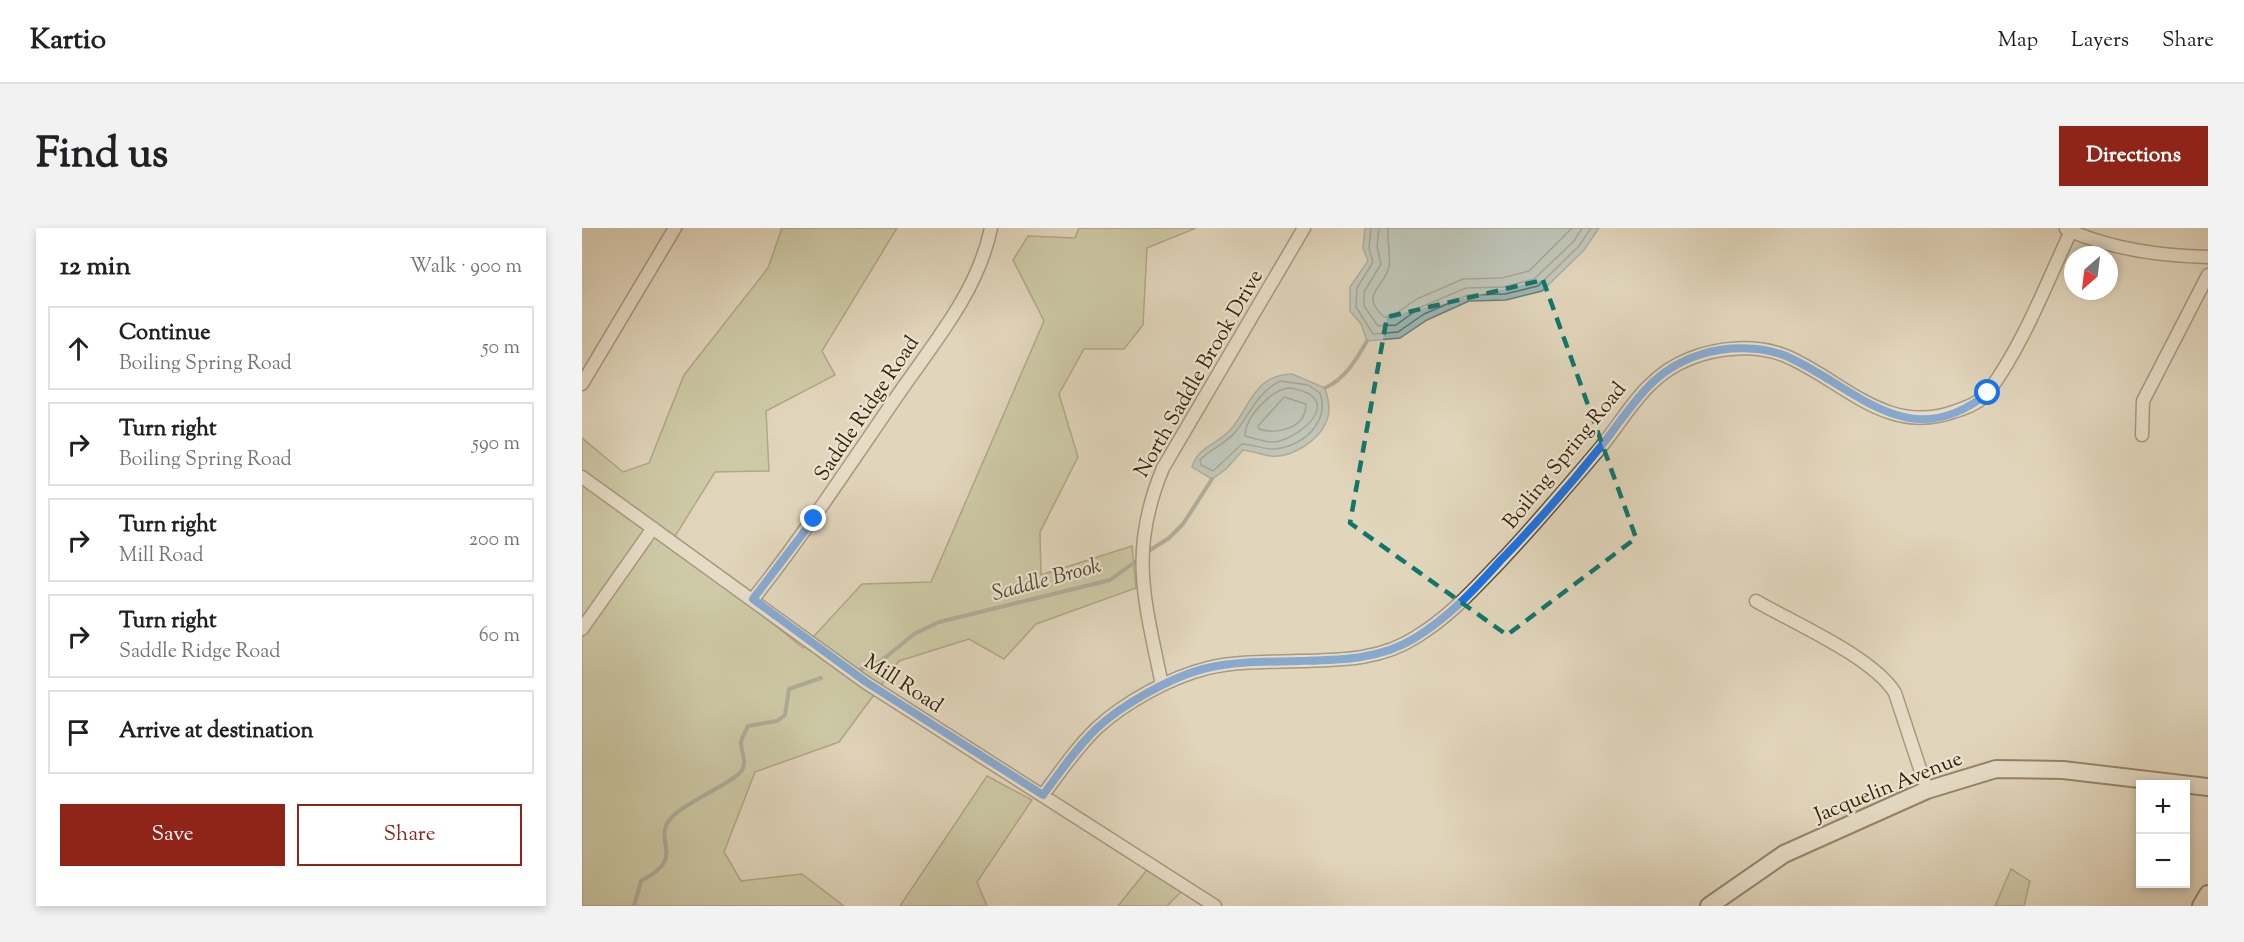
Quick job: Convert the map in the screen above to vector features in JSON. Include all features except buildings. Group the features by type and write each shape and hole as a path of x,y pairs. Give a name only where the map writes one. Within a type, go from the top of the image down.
{"main road":[{"name":"Jacquelin Avenue","path":"1709,906 1784,854 1928,790 1996,769 2063,770 2208,787"},
{"path":"2201,906 2208,894"}],"street":[{"path":"582,384 675,228"},
{"name":"Saddle Ridge Road","path":"753,599 803,537 954,316 980,262 990,228"},
{"name":"North Saddle Brook Drive","path":"1162,685 1141,580 1141,544 1152,495 1163,468 1304,228"},
{"path":"2068,230 2121,247 2156,254 2208,257"},
{"name":"Boiling Spring Road","path":"1043,795 1098,727 1162,685 1207,668 1235,663 1357,659 1396,648 1415,638 1454,610 1530,530 1602,445 1644,388 1668,370 1702,354 1745,349 1785,356 1882,412 1910,419 1947,415 1973,405 1988,393 2006,365 2068,230"},
{"path":"2142,435 2142,401 2208,275"},
{"name":"Mill Road","path":"582,477 866,682 1215,906"},
{"path":"582,629 653,528"},
{"path":"1756,601 1869,666 1888,683 1894,693 1928,790"}],"highlighted area":[{"path":"1543,280 1636,538 1507,635 1350,523 1387,317"}],"green space":[{"path":"782,228 897,228 822,351 835,375 766,411 769,471 715,472 672,541 803,648 862,584 931,582 1044,321 1013,260 1028,236 1075,238 1079,228 1196,228 1147,248 1143,325 1124,349 1084,349 1059,394 1078,457 1040,532 1041,575 1132,546 1136,588 1036,624 1004,659 969,639 899,661 839,742 755,772 724,852 741,881 802,874 844,906 582,906 582,438 623,472 649,463 684,375 768,268"},
{"path":"987,776 1032,800 977,882 987,906 900,906"},
{"path":"1150,866 1185,888 1167,906 1118,906"},
{"path":"2011,869 2030,881 2024,906 1995,906"}],"water":[{"path":"1365,228 1599,228 1584,250 1542,291 1506,300 1469,301 1427,320 1400,338 1367,341 1361,324 1350,311 1350,287 1368,261 1363,248"},
{"path":"1292,374 1325,388 1329,412 1323,427 1312,441 1296,451 1279,456 1243,450 1226,469 1212,479 1192,467 1204,449 1232,428 1262,385 1270,379"}],"waterway":[{"name":"Saddle Brook","path":"1325,388 1344,374 1367,341"},
{"name":"Saddle Brook","path":"1147,552 1169,538 1183,524 1212,479"},
{"name":"Saddle Brook","path":"860,670 881,661 914,634 939,622 1110,580 1139,559"},
{"name":"Saddle Brook","path":"634,906 641,881 663,864 666,856 664,834 672,817 730,781 742,770 744,760 741,741 748,726 777,721 785,715 789,689 821,678"}],"route":[{"path":"814,519 803,537 753,599 866,682 1043,795 1098,727 1145,695 1184,675 1235,663 1357,659 1396,648 1415,638 1454,610 1530,530 1602,445 1644,388 1684,361 1702,354 1724,350 1767,351 1785,356 1882,412 1910,419 1929,419 1947,415 1973,405 1988,393"}]}
